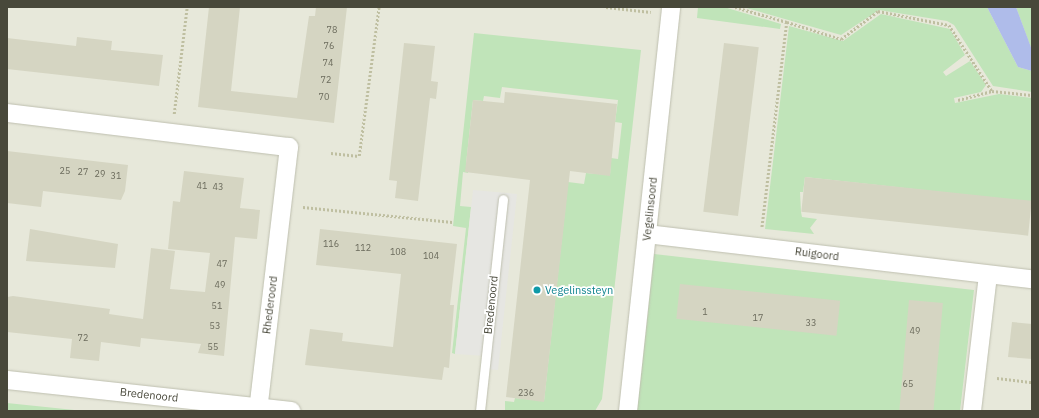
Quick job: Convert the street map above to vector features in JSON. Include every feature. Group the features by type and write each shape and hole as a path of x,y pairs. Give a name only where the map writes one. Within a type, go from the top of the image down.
{"street":[{"name":"Vegelinsoord","path":"628,411 671,10"},
{"name":"Rhederoord","path":"7,113 289,147 258,409"},
{"name":"Ruigoord","path":"647,234 1032,279"},
{"path":"972,411 988,275"},
{"name":"Bredenoord","path":"7,380 258,409 291,411"}],"lane":[{"name":"Bredenoord","path":"480,411 503,199"}],"path":[{"path":"172,133 187,7"},
{"path":"331,153 359,156 379,7"},
{"path":"606,7 671,10"},
{"path":"735,7 841,39 878,11 949,25 992,91"},
{"path":"760,247 787,22"},
{"path":"958,100 992,91 1032,95"},
{"path":"282,204 452,222"},
{"path":"976,376 1032,382"}],"shaded area":[{"path":"7,7 1032,7 1032,411 7,411"},
{"path":"473,190 517,194 498,370 485,369 486,356 455,354"}],"green space":[{"path":"698,7 724,7 781,24 780,29 697,18"},
{"path":"743,7 987,7 1018,67 1032,71 1032,92 993,86 954,25 947,21 879,10 841,35"},
{"path":"1016,7 1032,7 1032,50 1031,48"},
{"path":"881,14 950,29 965,55 943,72 946,76 970,61 986,85 981,92 954,98 955,103 999,94 1032,98 1032,202 805,177 803,192 800,192 801,212 802,217 817,219 810,228 814,234 765,229 789,26 843,41"},
{"path":"474,33 641,50 602,399 595,411 505,410 505,401 514,402 515,398 544,401 568,182 584,184 586,173 610,175 611,158 618,159 622,123 615,122 618,100 502,87 500,98 484,96 483,101 473,100 466,164 469,166 468,173 463,172 460,206 471,207 455,354 452,353 466,228 453,226"},
{"path":"654,254 974,290 960,411 637,411"},
{"path":"7,403 84,411 7,411"}],"water":[{"path":"987,7 1016,7 1032,50 1032,71 1018,67"}],"building":[{"path":"209,7 240,7 231,91 297,98 309,16 315,16 316,7 347,7 334,123 198,107"},
{"path":"77,37 112,41 111,50 163,55 159,86 7,69 7,38 76,46"},
{"path":"404,43 435,46 431,81 438,82 436,99 430,98 418,201 395,198 397,181 389,180"},
{"path":"724,43 759,47 738,216 703,212"},
{"name":"Vegelinssteyn","path":"505,92 617,104 610,176 570,171 544,402 506,397 530,180 465,172 473,100 504,103"},
{"path":"7,151 128,165 125,191 121,200 43,191 41,207 7,203"},
{"path":"184,171 244,178 240,208 260,210 257,239 235,237 224,356 198,353 201,344 141,338 140,347 101,342 99,361 70,358 72,339 7,332 7,297 13,296 110,309 109,314 143,319 151,248 175,251 170,289 205,292 210,253 168,249 173,201 180,202"},
{"path":"805,177 1032,201 1028,236 801,212"},
{"path":"30,229 118,244 115,268 26,261"},
{"path":"320,229 457,244 450,305 454,305 449,368 444,367 442,380 305,365 310,329 343,333 342,341 393,347 401,274 316,265"},
{"path":"680,284 840,301 836,336 676,319"},
{"path":"909,300 943,303 933,411 899,411"},
{"path":"1012,322 1032,324 1032,359 1008,357"}],"place":[{"name":"Vegelinssteyn","path":"537,290"}]}
